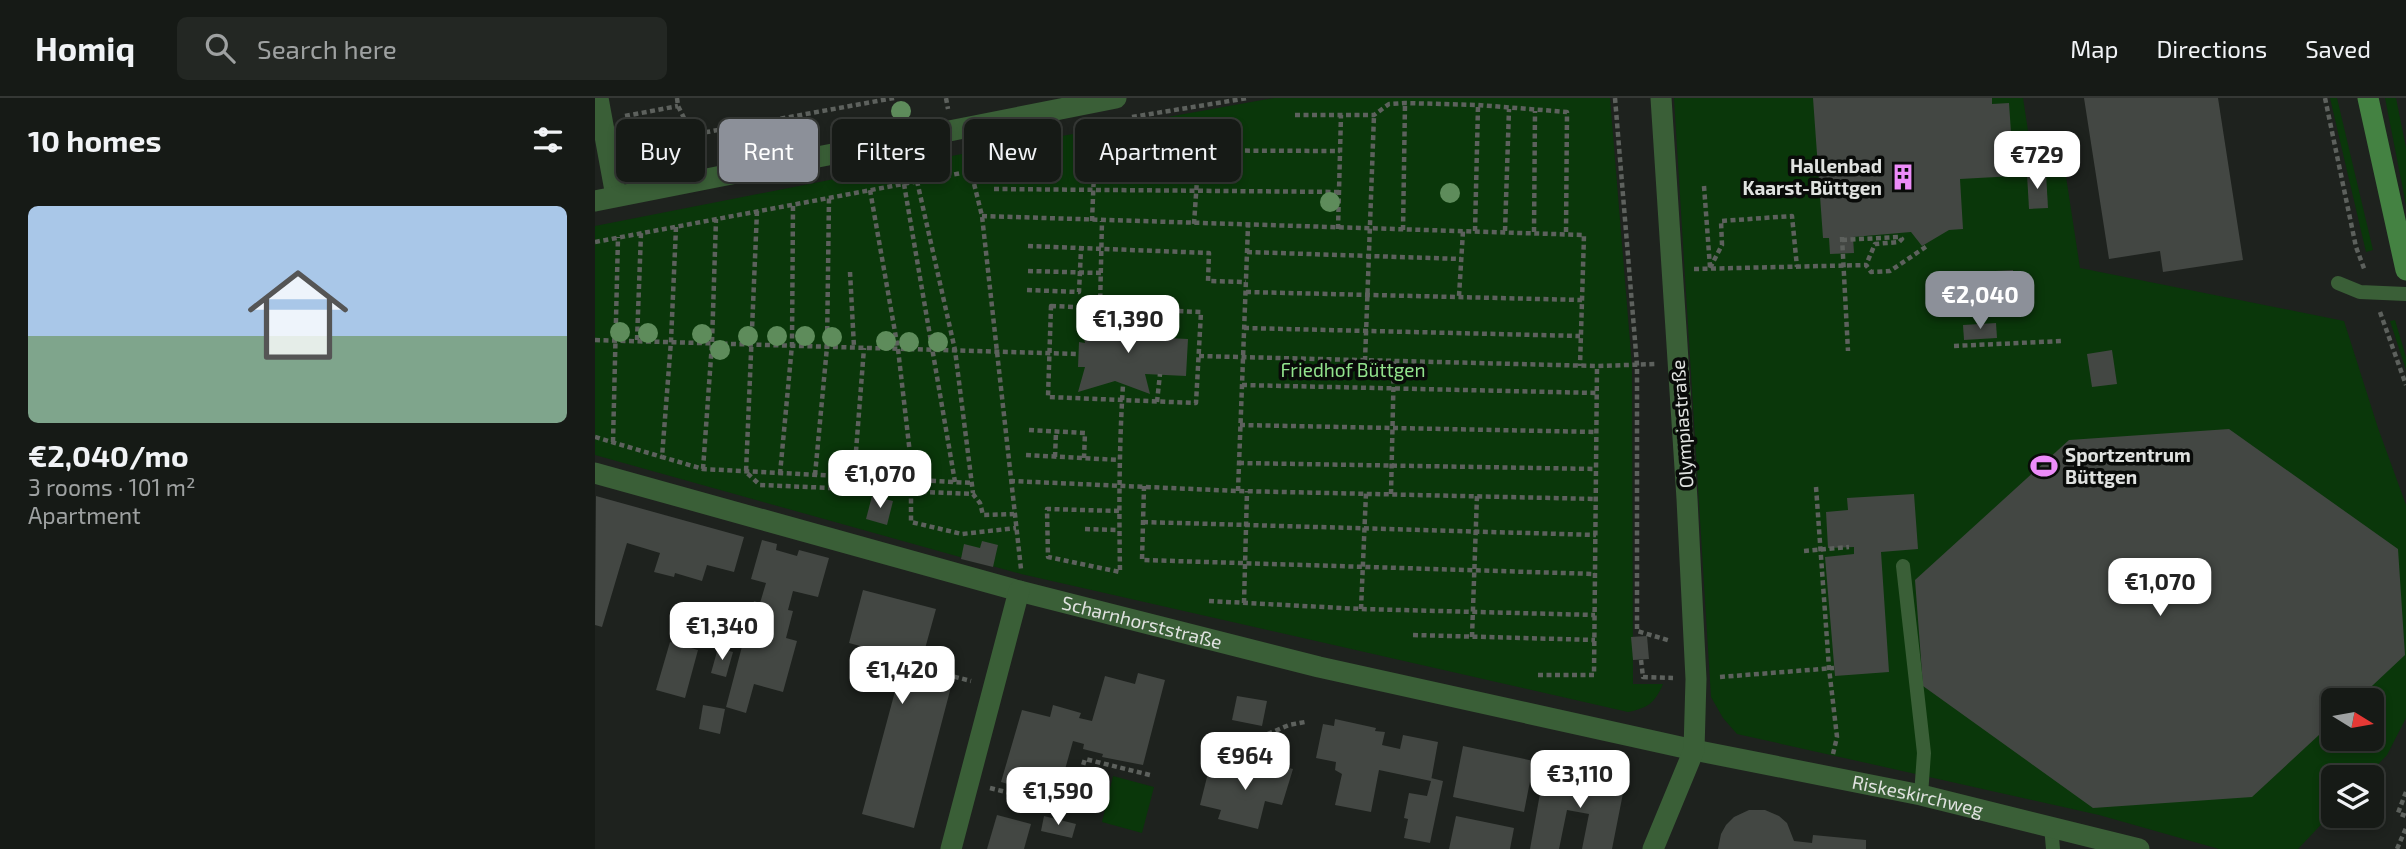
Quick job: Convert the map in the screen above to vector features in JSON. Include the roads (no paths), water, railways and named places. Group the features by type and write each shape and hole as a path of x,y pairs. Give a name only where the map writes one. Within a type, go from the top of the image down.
{"main road":[{"path":"2368,98 2406,270"}],"street":[{"path":"598,98 616,196"},
{"name":"Olympiastraße","path":"1661,98 1687,499 1696,679 1694,750"},
{"path":"595,201 1104,99"},
{"name":"Scharnhorststraße","path":"595,473 1019,591 1319,667 1694,750"},
{"path":"951,849 1019,591"},
{"path":"1653,849 1694,750"},
{"name":"Riskeskirchweg","path":"1694,750 1921,795 2139,849"}],"lane":[{"path":"2338,283 2360,292 2406,294"},
{"path":"1903,566 1924,753 1921,795"},
{"path":"2051,826 2053,849"}],"place":[{"name":"Hallenbad Kaarst-Büttgen","path":"1903,177"},
{"name":"Sportzentrum Büttgen","path":"2044,466"}],"park label":[{"name":"Friedhof Büttgen","path":"1353,370"}]}
